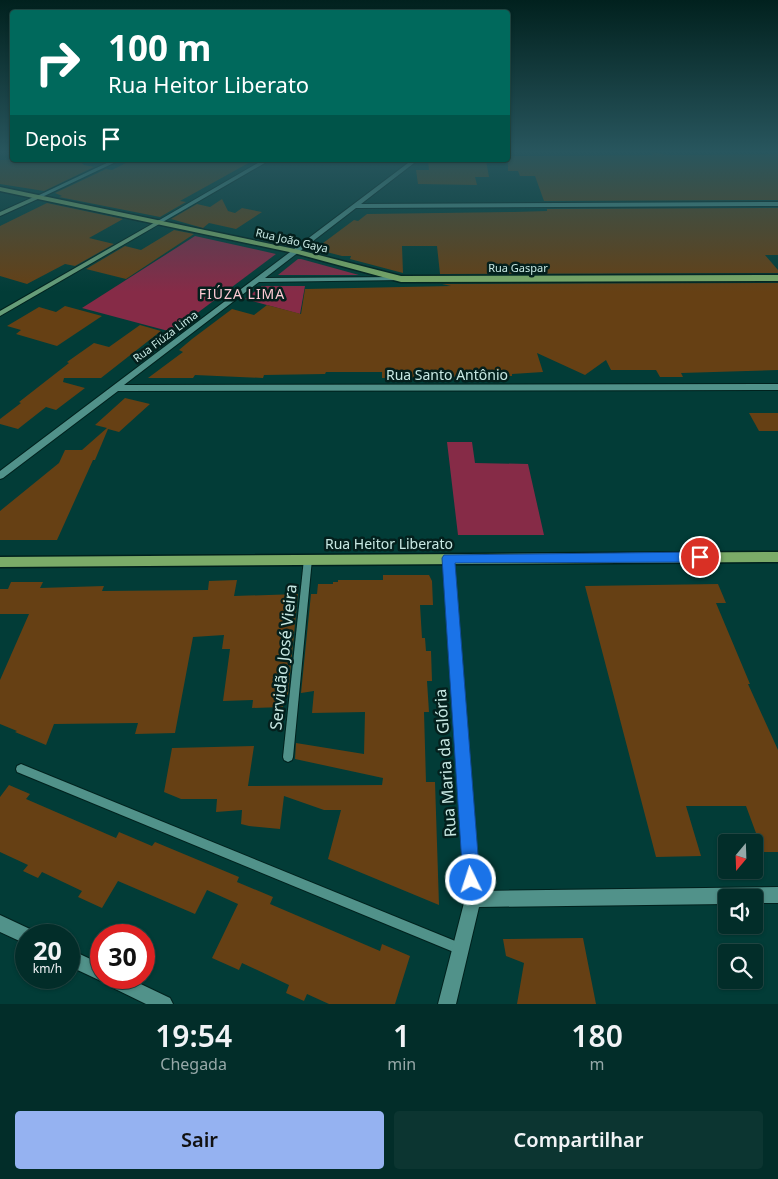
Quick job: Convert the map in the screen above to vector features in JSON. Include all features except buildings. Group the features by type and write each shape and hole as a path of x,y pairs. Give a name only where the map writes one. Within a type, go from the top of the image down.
{"main road":[{"name":"Rua João Gaya","path":"47,199 295,251 401,279"},
{"name":"Rua Gaspar","path":"401,279 778,278"},
{"name":"Rua Heitor Liberato","path":"0,562 778,556"}],"street":[{"path":"0,214 34,199"},
{"path":"0,314 199,199"},
{"name":"Rua Fiúza Lima","path":"0,476 363,199"},
{"path":"354,206 778,204"},
{"name":"Rua Gaspar","path":"258,280 401,279"},
{"name":"Rua Santo Antônio","path":"115,388 778,387"},
{"name":"Rua Maria da Glória","path":"447,1004 473,899 448,558"},
{"path":"473,899 778,895"},
{"path":"0,923 15,930"},
{"path":"133,989 164,1004"}],"lane":[{"name":"Servidão José Vieira","path":"288,757 308,560"},
{"path":"22,768 461,949"}],"shaded area":[{"path":"195,236 276,254 172,332 82,308"},
{"path":"298,259 301,259 359,275 278,275"},
{"path":"262,286 305,286 300,314 245,299"},
{"path":"447,442 472,442 475,463 528,464 544,535 458,535"}],"district":[{"name":"FIÚZA LIMA","path":"242,293"}],"route":[{"path":"471,880 448,558 700,557"}]}
